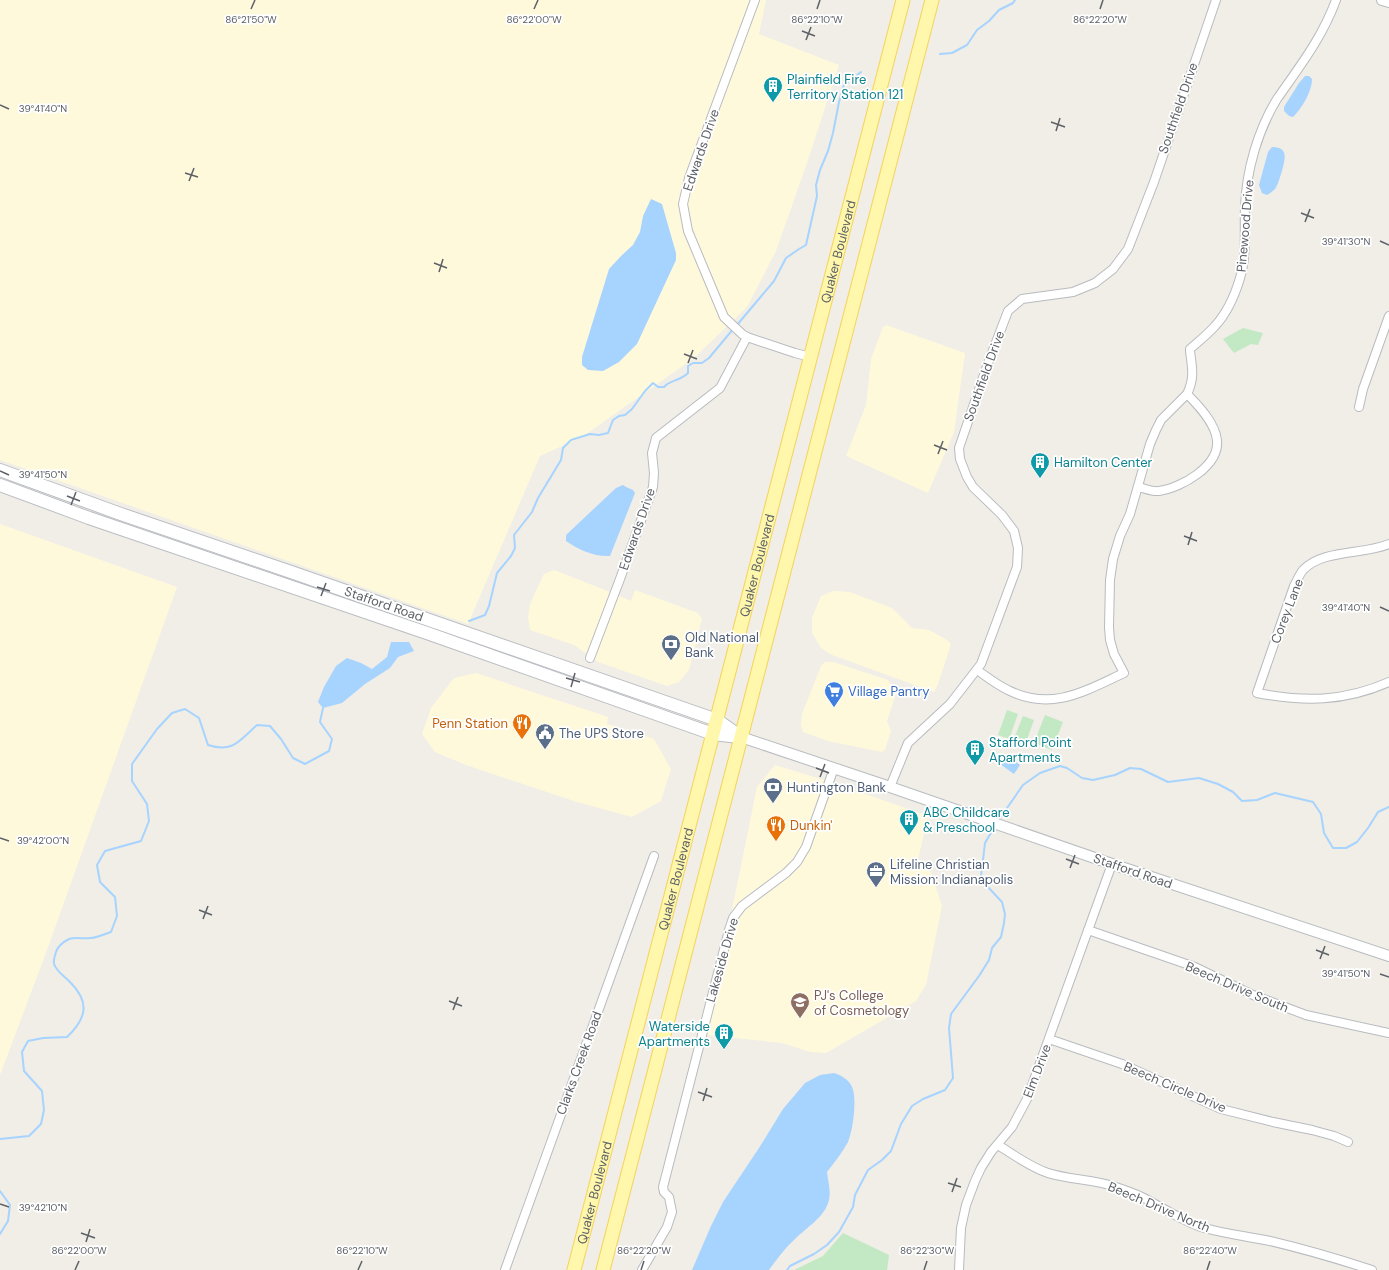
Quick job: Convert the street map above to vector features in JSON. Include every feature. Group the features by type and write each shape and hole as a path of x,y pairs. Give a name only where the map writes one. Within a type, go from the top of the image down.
{"main road":[{"name":"Quaker Boulevard","path":"574,1270 903,0"},
{"name":"Quaker Boulevard","path":"603,1270 932,0"},
{"name":"Stafford Road","path":"0,470 112,511 717,720 741,737"},
{"name":"Stafford Road","path":"0,485 89,518 420,631 713,734 741,737"}],"street":[{"name":"Edwards Drive","path":"755,0 689,178 683,204 688,231 724,317 745,335 810,357"},
{"name":"Southfield Drive","path":"890,787 908,743 950,704 981,664 1014,578 1018,557 1017,540 1010,525 973,487 967,477 960,459 958,448 1008,311 1022,299 1073,292 1093,284 1113,269 1128,249 1154,182 1216,0"},
{"name":"Pinewood Drive","path":"1188,394 1193,372 1190,349 1215,326 1223,315 1233,297 1240,278 1245,253 1245,206 1248,177 1261,133 1271,110 1322,33 1336,0"},
{"path":"1382,0 1389,2"},
{"path":"1359,407 1363,389 1389,316"},
{"name":"Edwards Drive","path":"590,658 653,487 654,472 652,453 656,438 720,388 745,335"},
{"path":"977,670 1018,695 1032,699 1047,700 1071,696 1124,672 1114,654 1110,640 1110,580 1113,559 1120,536 1130,514 1150,444 1157,428 1161,420 1188,394 1211,423 1217,440 1215,455 1210,464 1193,477 1175,487 1157,491 1138,487"},
{"name":"Corey Lane","path":"1389,544 1380,548 1326,558 1309,565 1303,570 1294,586 1257,693 1292,699 1323,699 1354,694 1389,682"},
{"name":"Stafford Road","path":"741,737 1112,864 1389,956"},
{"name":"Lakeside Drive","path":"642,1270 667,1227 672,1212 669,1197 664,1192 663,1187 733,918 742,906 786,873 797,862 806,847 834,768"},
{"name":"Clarks Creek Road","path":"505,1270 654,856"},
{"name":"Elm Drive","path":"959,1270 960,1240 966,1205 981,1168 991,1152 1012,1127 1027,1099 1112,864"},
{"name":"Beech Drive South","path":"1088,930 1195,967 1253,995 1293,1011 1321,1019 1389,1033"},
{"name":"Beech Circle Drive","path":"1049,1039 1122,1064 1221,1109 1312,1130 1334,1136 1348,1142"},
{"name":"Beech Drive North","path":"998,1145 1020,1159 1047,1173 1094,1181 1115,1187 1143,1198 1199,1226 1226,1234 1268,1240 1308,1250 1372,1270"}],"shaded area":[{"path":"0,0 766,0 759,34 839,65 776,251 747,307 694,358 582,437 540,456 468,624 0,460"},
{"path":"886,325 965,353 954,432 928,493 846,456 866,405 871,359 883,327"},
{"path":"0,524 177,587 47,950 0,1075"},
{"path":"554,570 631,601 635,590 698,613 702,619 689,670 679,682 667,686 598,662 574,645 530,630 528,618 530,604 544,574"},
{"path":"833,591 850,592 892,608 912,628 929,630 947,640 951,644 934,692 832,655 821,648 812,633 812,618 821,596"},
{"path":"825,662 833,662 888,680 896,694 887,721 891,731 885,750 882,752 828,741 803,732 801,725 802,714 821,666"},
{"path":"476,673 608,717 607,724 654,739 671,769 661,801 632,817 577,802 466,765 435,752 422,734 431,708 454,678"},
{"path":"775,765 837,784 928,816 917,864 931,872 942,906 926,985 916,1001 826,1053 810,1052 782,1043 697,1034 732,910 757,787"}],"green space":[{"path":"1243,328 1263,333 1258,345 1251,344 1234,353 1223,339"},
{"path":"1007,710 1018,714 1009,739 998,735"},
{"path":"1045,715 1063,722 1052,750 1034,743"},
{"path":"1023,716 1034,720 1025,745 1013,741"},
{"path":"843,1233 889,1255 887,1270 794,1270 823,1256"}],"water":[{"path":"1305,76 1309,76 1312,79 1312,84 1308,94 1303,104 1293,117 1289,116 1284,111 1284,107"},
{"path":"1272,147 1281,149 1285,158 1277,185 1274,190 1267,195 1262,193 1259,185 1268,152"},
{"path":"651,199 662,204 676,253 676,260 637,344 619,362 603,371 588,370 582,365 582,357 609,269 633,245 640,232 643,216"},
{"path":"623,485 633,490 635,493 610,556 587,552 566,541 566,535 616,488"},
{"path":"391,642 409,642 414,651 398,657 390,668 365,684 342,703 323,708 318,702 324,687 336,666 347,658 372,669 387,657"},
{"path":"1007,755 1020,765 1014,774 1000,764"},
{"path":"834,1073 841,1076 851,1085 854,1097 854,1113 852,1130 848,1142 827,1172 830,1197 824,1212 788,1246 769,1270 692,1270 723,1202 783,1109 805,1083 820,1075"}],"waterway":[{"path":"940,54 952,53 967,45 977,30 989,21 999,10 1013,3 1015,0"},
{"path":"737,325 774,281 786,258 806,245 817,196 816,185 820,170 828,151 844,85 861,72"},
{"path":"469,621 485,615 489,606 497,573 511,556 515,548 514,535 532,512 538,498 561,460 563,448 571,440 590,434 599,435 608,433 613,420 619,416 625,415 632,409 653,383 658,387 664,387 669,383 685,376 688,373 688,366 693,363 702,363 709,358 734,328"},
{"path":"0,1139 29,1136 41,1124 44,1110 42,1091 24,1071 22,1052 28,1041 43,1038 67,1037 74,1030 82,1017 84,1010 81,996 57,969 54,964 54,958 59,946 69,939 93,938 111,932 117,916 115,897 100,882 97,865 105,851 141,841 149,821 147,804 132,781 132,764 157,729 172,713 185,709 199,718 208,745 224,748 235,744 257,725 270,726 281,739 293,758 305,764 329,751 332,739 320,722 323,708"},
{"path":"998,821 1023,785 1040,773 1060,766 1067,768 1082,778 1093,780 1115,775 1130,768 1141,769 1168,782 1199,778 1218,784 1233,792 1242,801 1257,800 1275,793 1313,802 1321,814 1324,833 1333,848 1346,848 1357,842 1378,812 1389,807"},
{"path":"787,1270 790,1266 814,1254 827,1245 839,1232 853,1207 855,1195 868,1170 882,1160 891,1151 901,1124 912,1106 923,1099 945,1090 953,1078 949,1028 951,1014 989,960 992,948 1001,937 1004,923 1005,914 1002,902 987,886 981,876 985,843 995,826"},
{"path":"0,1191 10,1205 8,1221 0,1234"}],"place":[{"name":"Plainfield Fire Territory Station 121","path":"773,103"},
{"name":"Hamilton Center","path":"1040,479"},
{"name":"Old National Bank","path":"671,661"},
{"name":"Village Pantry","path":"834,708"},
{"name":"Penn Station","path":"522,740"},
{"name":"The UPS Store","path":"545,750"},
{"name":"Stafford Point Apartments","path":"975,766"},
{"name":"Huntington Bank","path":"773,804"},
{"name":"ABC Childcare & Preschool","path":"909,836"},
{"name":"Dunkin'","path":"776,842"},
{"name":"Lifeline Christian Mission: Indianapolis","path":"876,888"},
{"name":"PJ's College of Cosmetology","path":"800,1019"},
{"name":"Waterside Apartments","path":"724,1050"}]}
